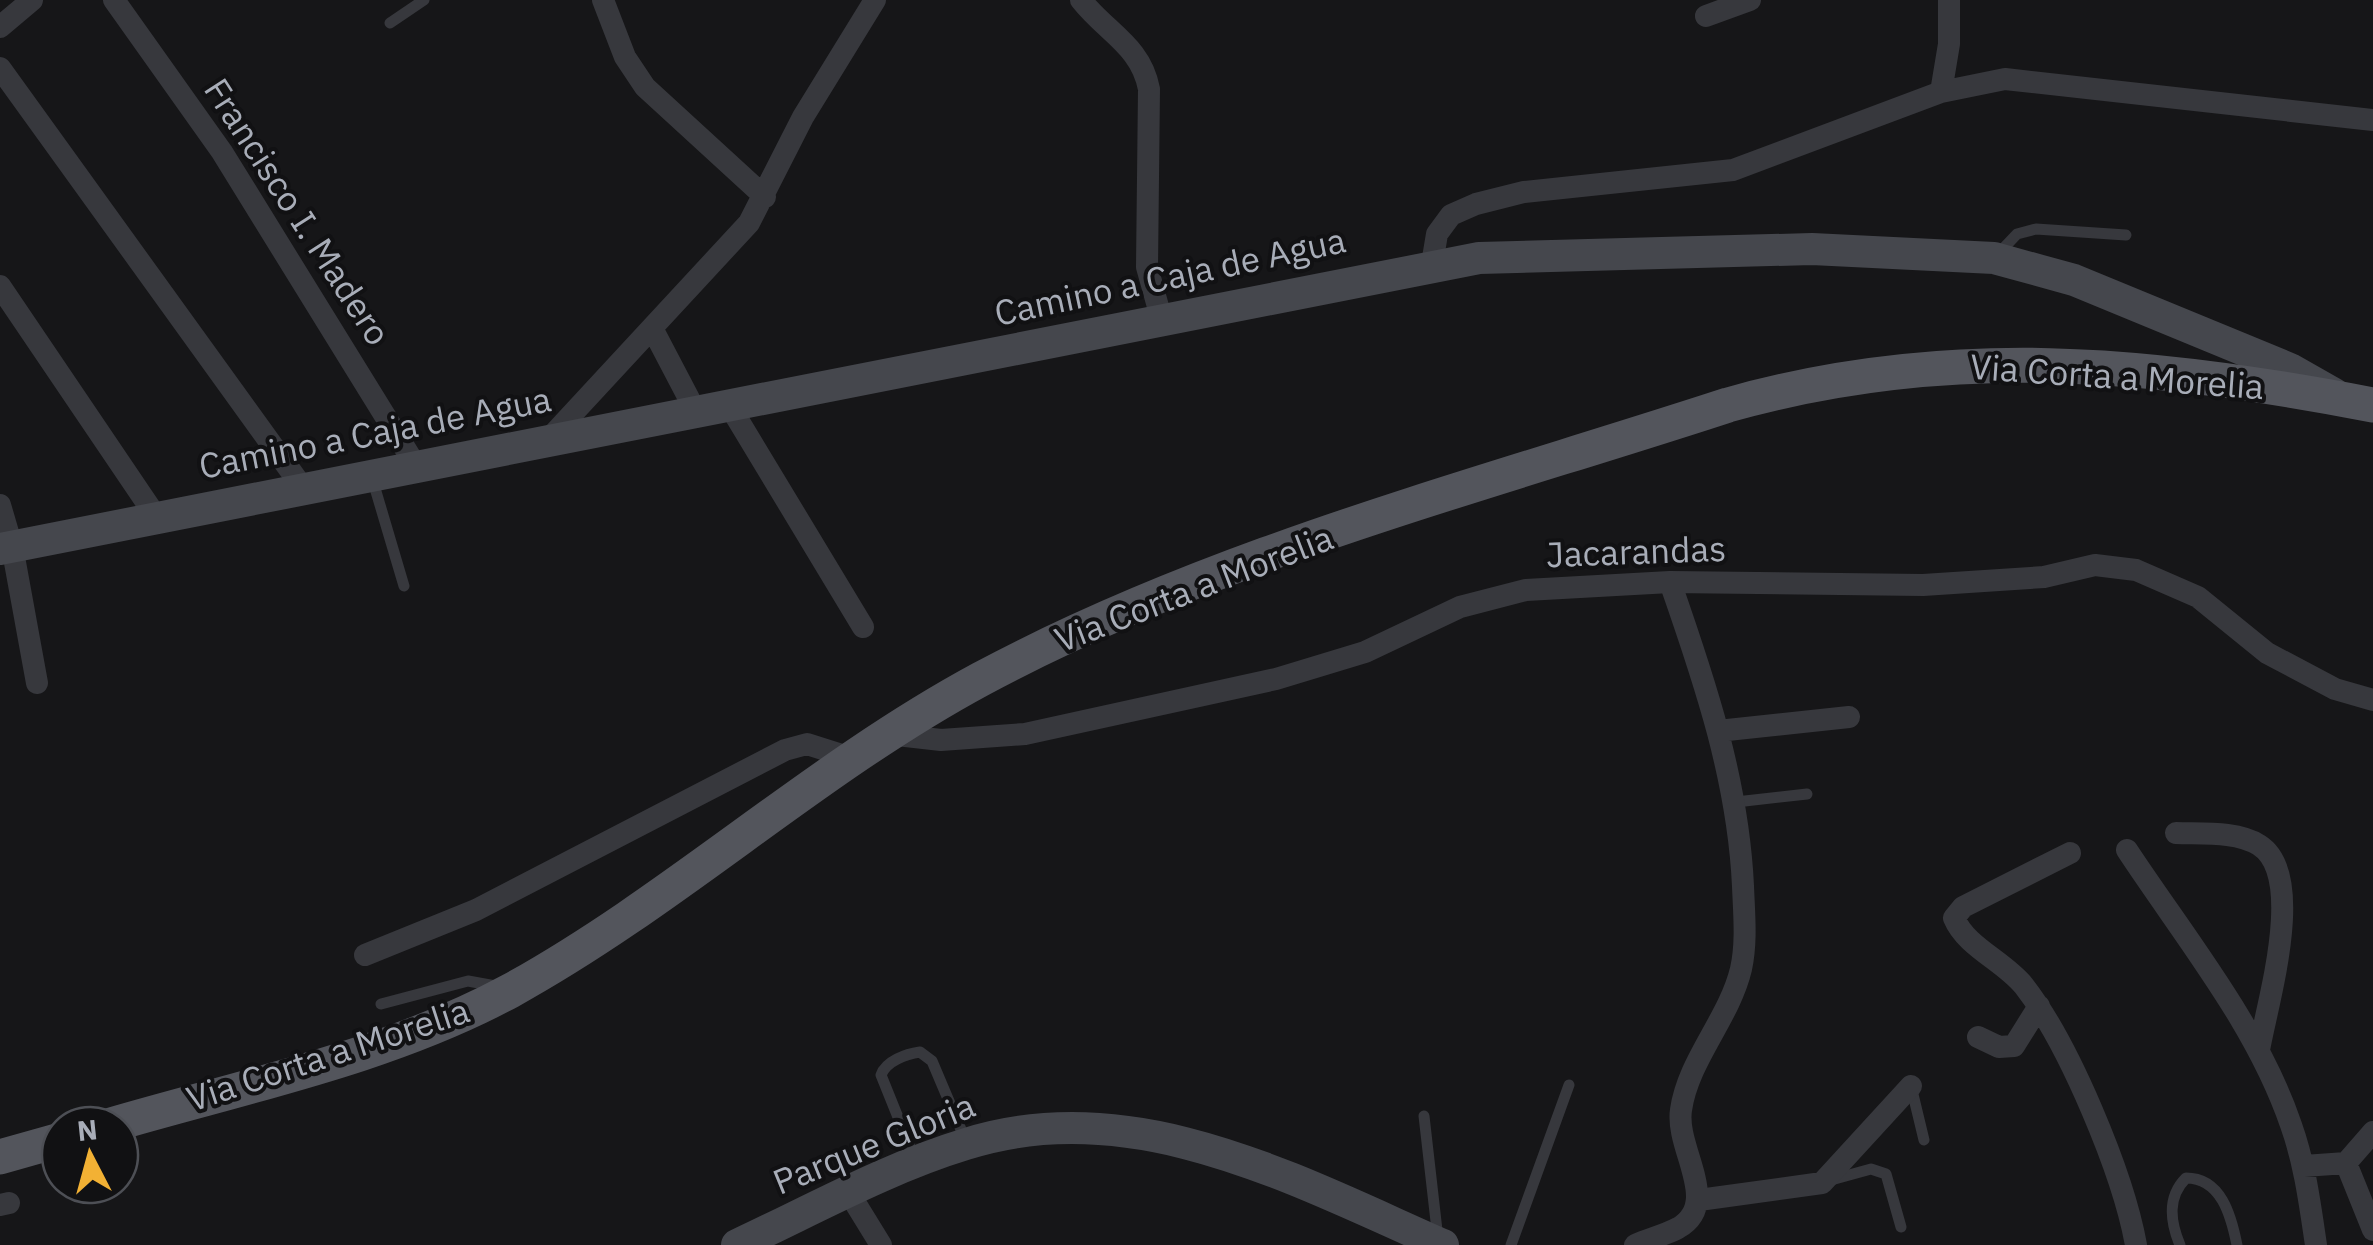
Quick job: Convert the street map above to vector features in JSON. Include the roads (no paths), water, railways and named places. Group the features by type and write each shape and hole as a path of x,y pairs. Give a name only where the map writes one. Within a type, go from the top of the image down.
{"main road":[{"name":"Camino a Caja de Agua","path":"6,548 1432,264 1479,258 1812,249 1994,258 2074,280 2290,369 2363,406"},
{"name":"Via Corta a Morelia","path":"140,1117 406,1036 510,991 617,922 848,757 1082,628 1154,596 1710,411 1810,382 1908,368 2064,366 2152,371 2363,406"},
{"name":"Parque Gloria","path":"737,1245 916,1162 967,1143 1029,1129 1095,1128 1157,1136 1243,1158 1425,1240"},
{"path":"0,1158 40,1146"}],"street":[{"path":"0,27 32,0"},
{"name":"Francisco I. Madero","path":"114,0 222,152 416,466"},
{"path":"603,0 625,57 645,88 766,198"},
{"path":"549,439 749,222 766,198 803,117 875,0"},
{"path":"1082,0 1134,49 1144,67 1148,89 1148,267 1162,320"},
{"path":"1706,16 1750,0"},
{"path":"1941,92 1949,0"},
{"path":"0,68 303,488"},
{"path":"1432,264 1438,234 1451,216 1476,204 1524,192 1733,170 1941,92 2005,79 2373,120"},
{"path":"0,286 156,518"},
{"path":"652,328 696,412"},
{"path":"729,405 863,627"},
{"path":"0,505 37,683"},
{"name":"Jacarandas","path":"886,733 941,740 1026,734 1322,666 1491,597 1670,582 1922,585 2044,577 2115,565 2198,596 2267,652 2335,689 2373,700"},
{"path":"1635,1245 1677,1229 1694,1216 1699,1200 1680,1112 1686,1089 1732,1000 1745,928 1736,802 1718,731 1670,582"},
{"path":"1718,731 1849,718"},
{"path":"365,955 476,910 785,750 808,744 848,757"},
{"path":"2176,832 2232,836 2258,844 2274,858 2282,882 2283,914 2259,1050"},
{"path":"2127,850 2259,1050 2278,1090 2304,1166 2316,1245"},
{"path":"2070,853 1962,907 1954,918 1960,932 2022,982 2038,1006 2112,1162 2136,1245"},
{"path":"1978,1037 2000,1047 2014,1046 2038,1006"},
{"path":"1699,1200 1822,1182 1910,1086"},
{"path":"2304,1166 2346,1163 2373,1132"},
{"path":"2346,1163 2373,1230"},
{"path":"849,1193 881,1245"}],"lane":[{"path":"390,22 424,0"},
{"path":"1994,258 2018,234 2036,229 2126,235"},
{"path":"370,474 404,586"},
{"path":"1736,802 1806,794"},
{"path":"381,1004 468,981 486,982 510,991"},
{"path":"916,1162 881,1075 890,1063 912,1053 928,1055 967,1143"},
{"path":"1510,1245 1569,1085"},
{"path":"1910,1086 1924,1140"},
{"path":"1424,1116 1425,1240"},
{"path":"1822,1182 1879,1170 1890,1180 1901,1227"},
{"path":"2180,1245 2171,1208 2174,1190 2186,1178 2201,1178 2216,1191 2232,1219 2237,1245"}]}
